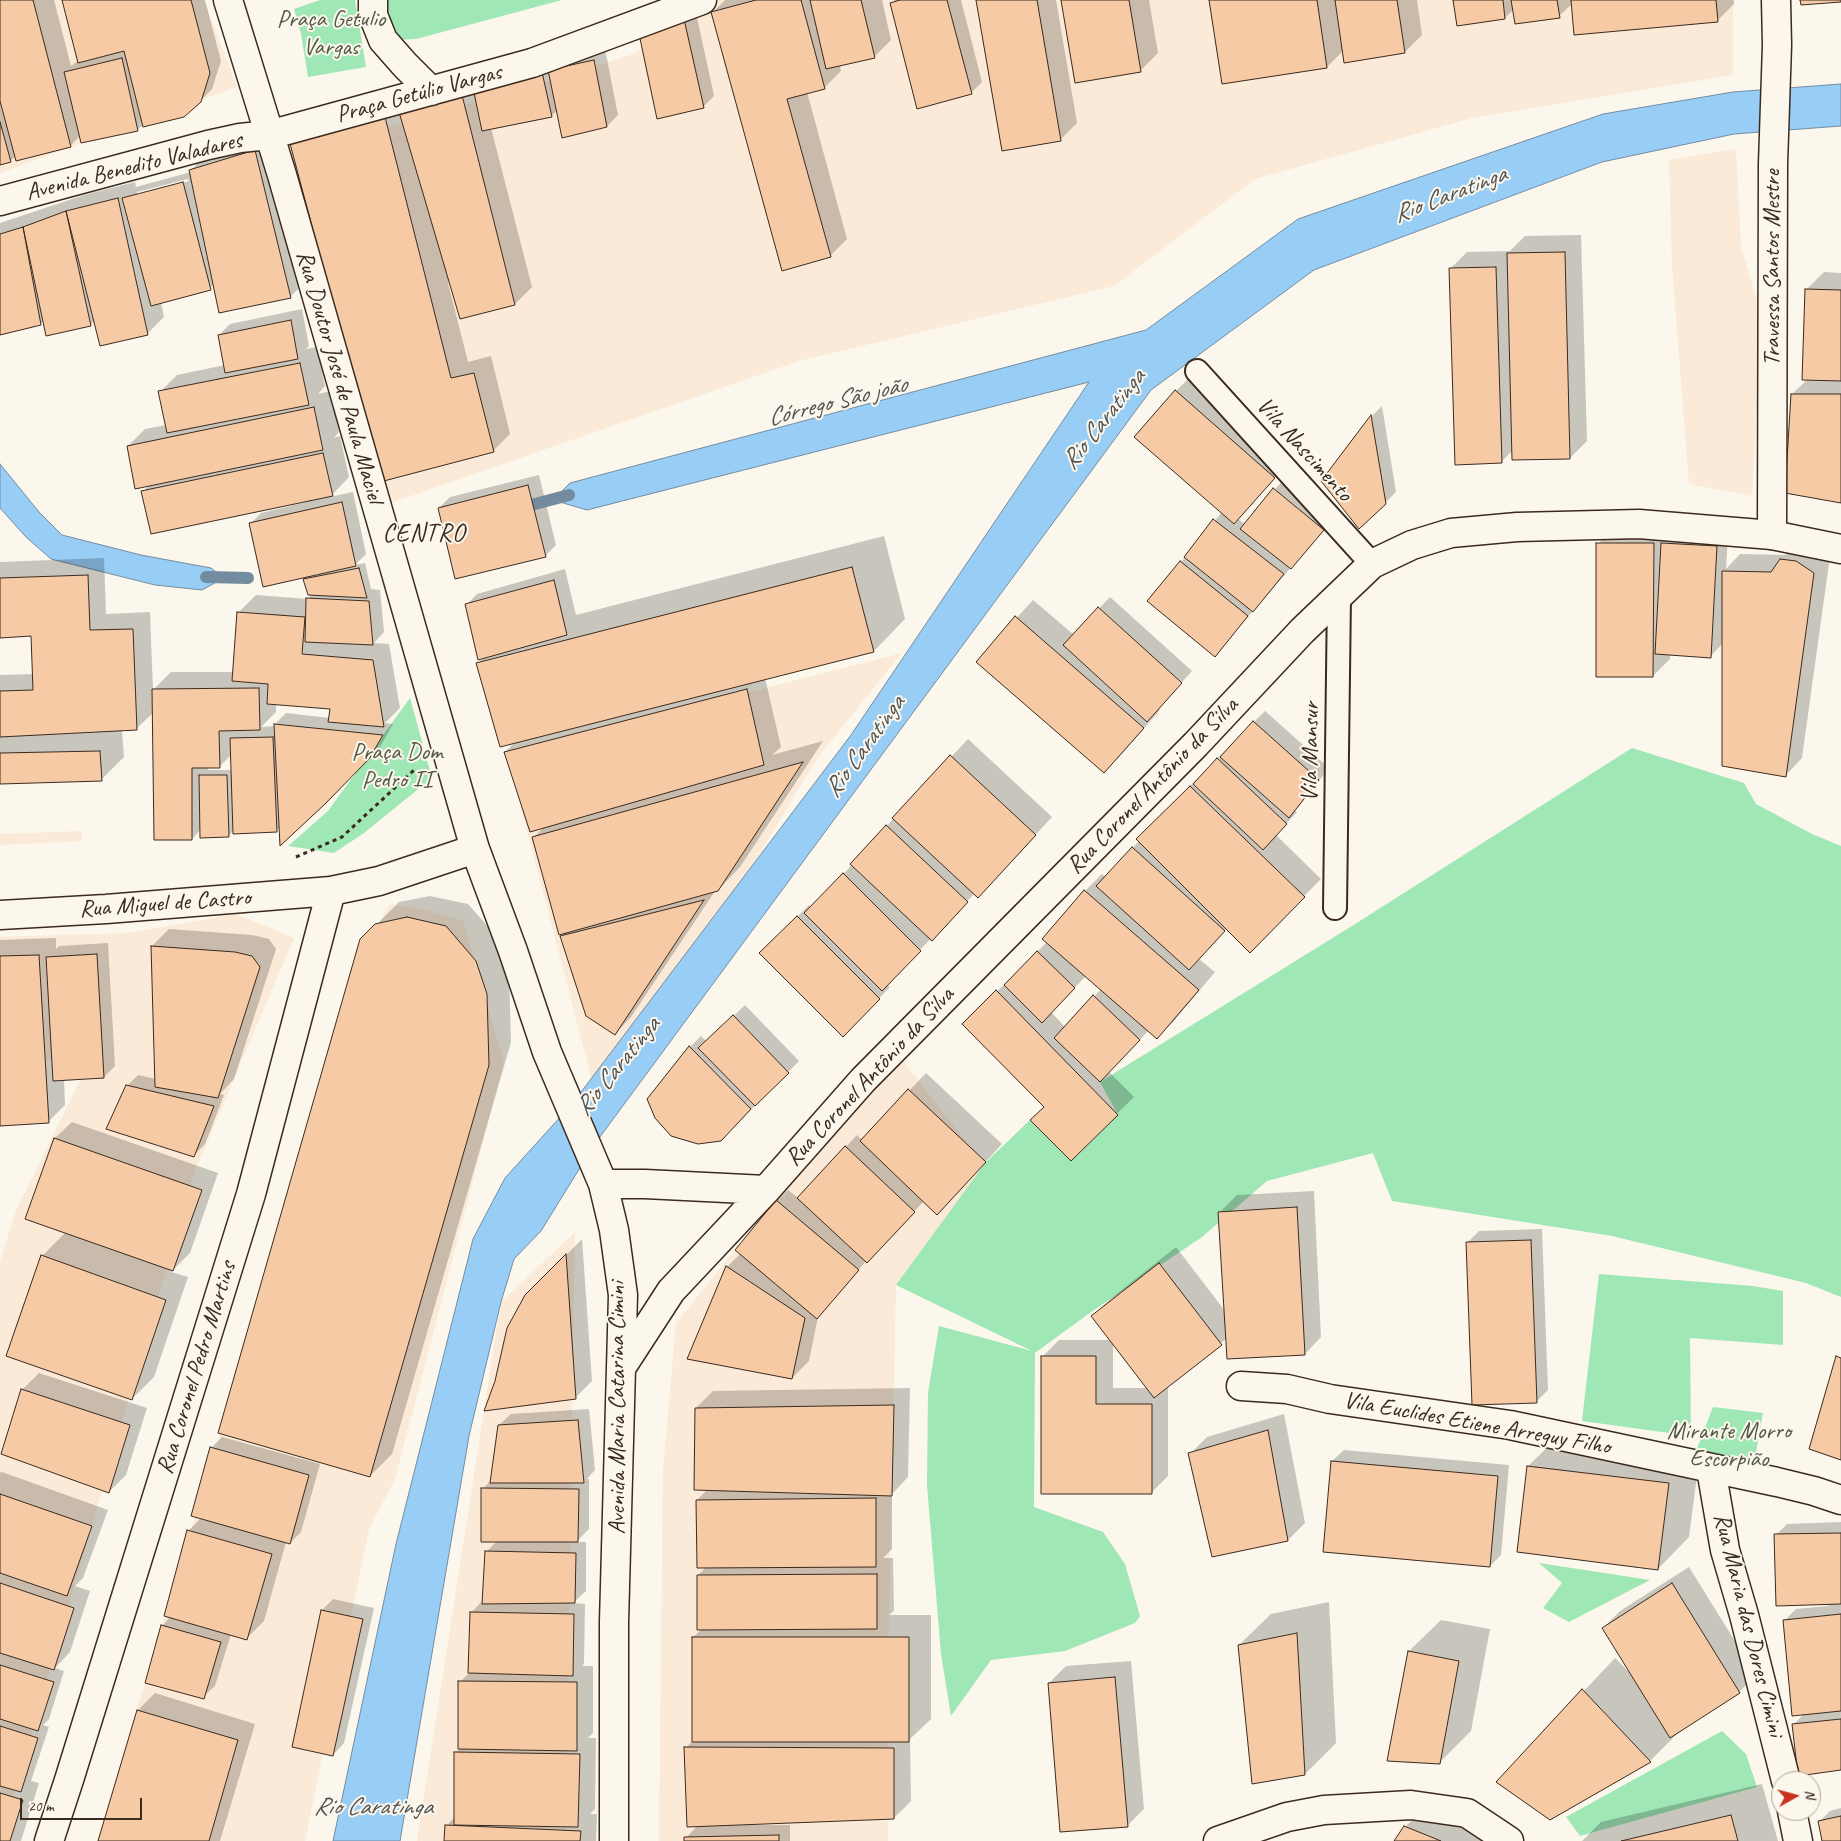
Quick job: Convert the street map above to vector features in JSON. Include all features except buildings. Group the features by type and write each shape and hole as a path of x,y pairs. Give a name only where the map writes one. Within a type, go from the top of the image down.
{"main road":[{"path":"229,0 269,135"},
{"path":"373,0 373,15 383,40 404,66 431,91"},
{"path":"628,27 641,0"},
{"name":"Praça Getúlio Vargas","path":"269,135 532,63 702,0"},
{"name":"Travessa Santos Mestre","path":"1772,535 1773,164 1777,45 1776,0"},
{"name":"Avenida Benedito Valadares","path":"0,201 208,145 240,138 269,135"},
{"name":"Rua Doutor José de Paula Maciel","path":"269,135 475,850"},
{"name":"Rua Coronel Antônio da Silva","path":"621,1368 671,1291 766,1190 862,1080 1196,744 1302,631 1372,564 1412,544 1451,533 1517,527 1639,524 1772,535 1841,549"},
{"name":"Rua Miguel de Castro","path":"0,915 106,909 331,891 379,881 475,850"},
{"name":"Avenida Maria Catarina Cimini","path":"475,850 513,951 547,1052 603,1184 614,1230 623,1295 614,1622 614,1841"},
{"name":"Rua Coronel Pedro Martins","path":"49,1841 251,1194 331,891"},
{"path":"603,1184 645,1184 766,1190"},
{"name":"Vila Euclides Etiene Arreguy Filho","path":"1241,1386 1287,1389 1330,1399 1510,1425 1777,1482 1841,1500"},
{"name":"Rua Maria das Dores Cimini","path":"1711,1469 1726,1550 1747,1624 1784,1771"},
{"path":"1218,1841 1287,1816 1324,1810 1411,1805 1467,1813 1509,1841"},
{"path":"1794,1821 1798,1841"}],"lane":[{"name":"Vila Nascimento","path":"1197,371 1372,564"},
{"name":"Vila Mansur","path":"1335,908 1339,596"}],"path":[{"path":"292,858 342,837 418,768"}],"shaded area":[{"path":"0,0 204,0 237,87 0,173"},
{"path":"720,0 1733,0 1733,75 1472,118 1255,179 1114,286 799,361 385,505 290,162 383,128 546,82 636,53"},
{"path":"1736,149 1741,247 1762,316 1752,496 1689,484 1672,266 1669,160"},
{"path":"902,653 818,757 601,1115 507,754"},
{"path":"82,831 82,841 0,845 0,834"},
{"path":"390,904 421,909 463,921 504,1062 395,1479 369,1529 305,1841 97,1841 286,1216 381,921"},
{"path":"236,914 294,938 195,1171 0,1841 0,1261 16,1211 92,1056 0,1064 0,937 129,933"},
{"path":"903,1061 987,1168 896,1285 887,1711 888,1841 659,1841 663,1471 676,1323 838,1122"},
{"path":"575,1232 566,1841 417,1841 501,1302"}],"green space":[{"name":"Praça Getulio Vargas","path":"320,0 355,0 366,67 308,77 301,34 294,9"},
{"path":"384,0 562,0 416,39 394,40 384,12"},
{"name":"Praça Dom Pedro II","path":"410,698 432,778 364,833 334,853 288,846 328,811"},
{"path":"1632,748 1744,783 1756,804 1812,834 1841,846 1841,1297 1806,1283 1612,1236 1392,1201 1373,1153 1267,1181 1202,1237 1091,1312 1035,1353 1034,1507 1103,1532 1125,1564 1140,1616 1135,1623 1065,1651 991,1660 951,1716 941,1654 927,1485 928,1393 939,1326 1032,1351 896,1285 986,1162 1030,1120 1071,1161 1118,1115 1100,1082 1352,926"},
{"path":"1599,1274 1753,1286 1783,1291 1783,1345 1690,1338 1691,1436 1582,1421"},
{"name":"Mirante Morro Escorpião","path":"1713,1407 1763,1413 1751,1481 1691,1464"},
{"path":"1539,1563 1650,1580 1569,1622 1543,1608 1562,1583"},
{"path":"1722,1731 1746,1754 1757,1787 1580,1836 1566,1817"}],"water":[{"name":"Rio Caratinga","path":"1841,84 1841,126 1734,134 1602,162 1314,270 1151,390 594,1145 541,1231 514,1259 501,1302 469,1436 400,1841 333,1841 396,1544 473,1239 505,1178 572,1104 851,735 1089,382 587,510 553,500 570,483 1146,330 1298,219 1603,114 1733,92"},
{"path":"0,464 39,512 62,535 141,555 211,568 224,578 202,590 155,585 51,559 26,537 0,508"}],"waterway":[{"name":"Córrego São joão","path":"535,504 569,495"},
{"name":"Córrego São joão","path":"206,577 248,578"}],"district":[{"name":"CENTRO","path":"424,534"}]}
